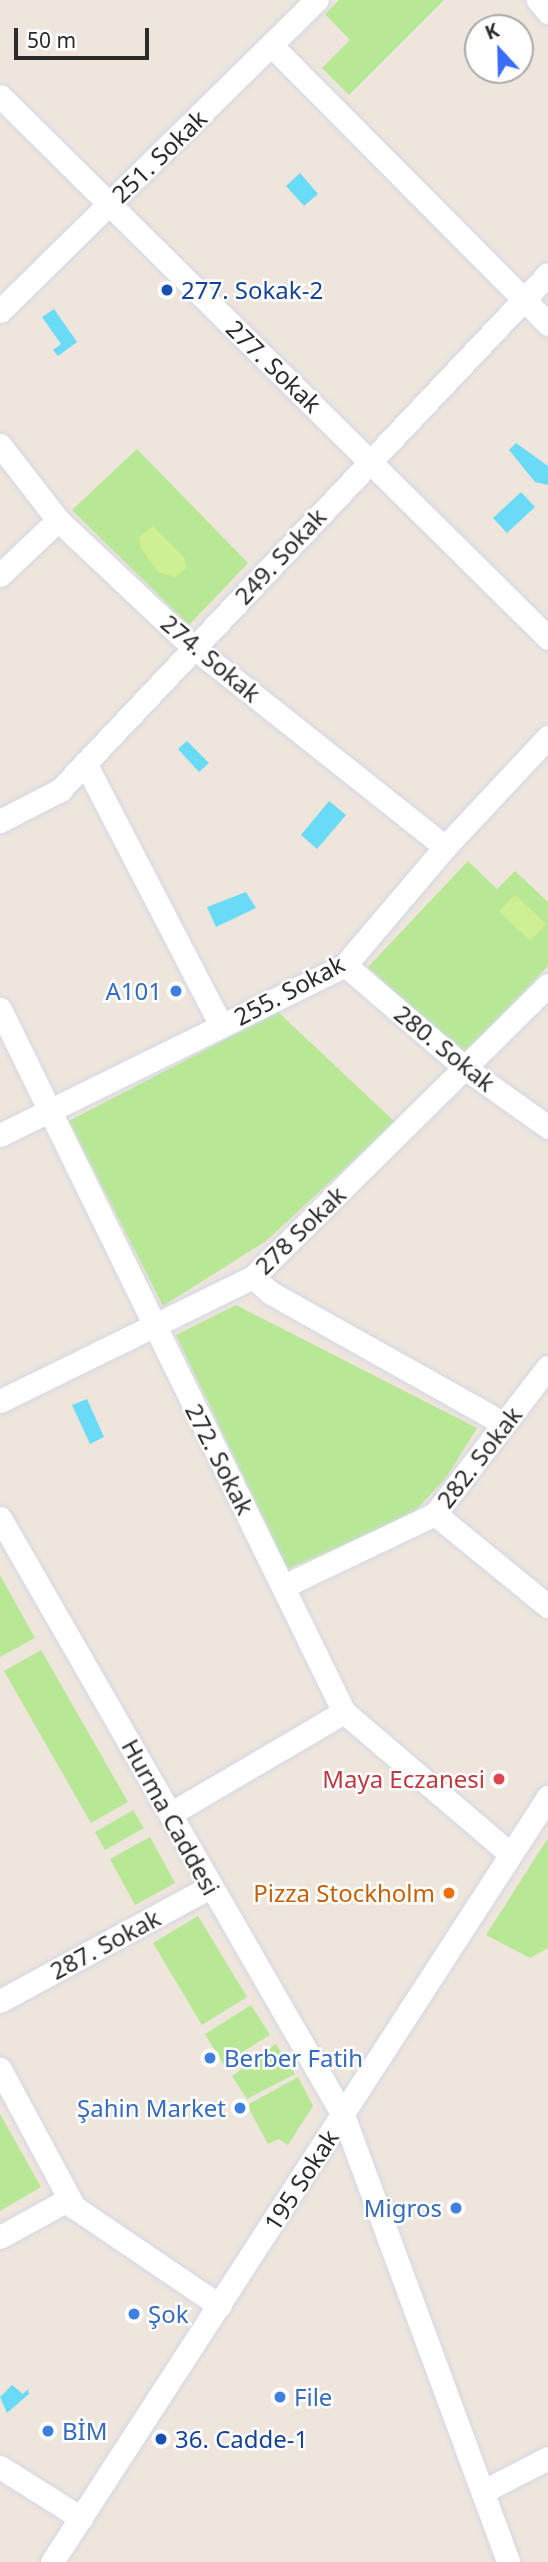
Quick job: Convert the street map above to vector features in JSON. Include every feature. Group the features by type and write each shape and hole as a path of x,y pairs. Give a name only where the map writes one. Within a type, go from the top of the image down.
{"street":[{"name":"251. Sokak","path":"0,311 317,0"},
{"path":"538,0 548,12"},
{"path":"272,46 548,324"},
{"name":"277. Sokak","path":"0,96 108,207 371,460 548,638"},
{"name":"249. Sokak","path":"0,821 60,790 548,274"},
{"name":"274. Sokak","path":"0,445 58,520 193,648 445,847"},
{"path":"0,575 58,520"},
{"name":"255. Sokak","path":"0,1135 345,965 445,847 548,737"},
{"path":"85,763 221,1025"},
{"name":"280. Sokak","path":"345,965 465,1069 548,1126"},
{"name":"278 Sokak","path":"0,1402 253,1277 548,985"},
{"name":"272. Sokak","path":"0,1009 152,1325 284,1586 344,1712 510,1854"},
{"path":"253,1277 271,1293 504,1424"},
{"name":"282. Sokak","path":"284,1586 435,1514 548,1367"},
{"path":"435,1514 548,1606"},
{"name":"Hurma Caddesi","path":"0,1518 343,2115 508,2562"},
{"path":"170,1814 344,1712"},
{"name":"195 Sokak","path":"52,2562 548,1797"},
{"name":"287. Sokak","path":"0,2001 210,1887"},
{"path":"0,2069 74,2207 220,2306"},
{"path":"0,2237 69,2199"},
{"path":"484,2491 548,2458"},
{"path":"0,2467 81,2518"}],"green space":[{"path":"339,0 444,0 349,95 322,68 350,40 325,14"},
{"path":"137,449 248,563 189,625 72,510"},
{"path":"153,526 184,557 187,568 175,577 158,572 141,548 139,537"},
{"path":"468,861 497,889 515,871 548,902 548,966 463,1056 368,967"},
{"path":"515,895 546,924 530,941 499,911"},
{"path":"278,1012 395,1122 266,1241 163,1306 69,1121"},
{"path":"236,1305 477,1428 446,1478 411,1515 288,1569 176,1335"},
{"path":"0,1575 35,1638 0,1657"},
{"path":"41,1650 128,1802 91,1823 4,1671"},
{"path":"133,1810 144,1828 105,1850 95,1832"},
{"path":"150,1837 175,1883 135,1905 110,1859"},
{"path":"548,1838 548,1948 530,1958 486,1935"},
{"path":"198,1916 247,1997 202,2025 153,1943"},
{"path":"251,2005 270,2035 223,2064 205,2034"},
{"path":"276,2044 295,2074 247,2099 232,2076"},
{"path":"298,2077 313,2106 288,2145 279,2139 268,2144 247,2105"},
{"path":"0,2114 41,2187 0,2211"}],"water":[{"path":"300,173 318,194 304,206 286,186"},
{"path":"54,309 77,342 58,356 53,350 61,344 42,317"},
{"path":"516,443 548,466 548,485 535,482 509,450"},
{"path":"521,492 535,507 507,533 493,518"},
{"path":"187,741 209,763 199,772 178,749"},
{"path":"329,801 346,815 317,849 301,835"},
{"path":"246,892 256,908 216,927 207,907"},
{"path":"87,1399 104,1437 90,1444 72,1405"},
{"path":"12,2385 23,2394 28,2389 29,2394 7,2413 0,2397"}],"place":[{"name":"277. Sokak-2","path":"167,290"},
{"name":"A101","path":"176,991"},
{"name":"Maya Eczanesi","path":"499,1779"},
{"name":"Pizza Stockholm","path":"449,1893"},
{"name":"Berber Fatih","path":"210,2058"},
{"name":"Şahin Market","path":"240,2108"},
{"name":"Migros","path":"456,2208"},
{"name":"Şok","path":"134,2314"},
{"name":"File","path":"280,2397"},
{"name":"BİM","path":"48,2431"},
{"name":"36. Cadde-1","path":"161,2439"}]}
